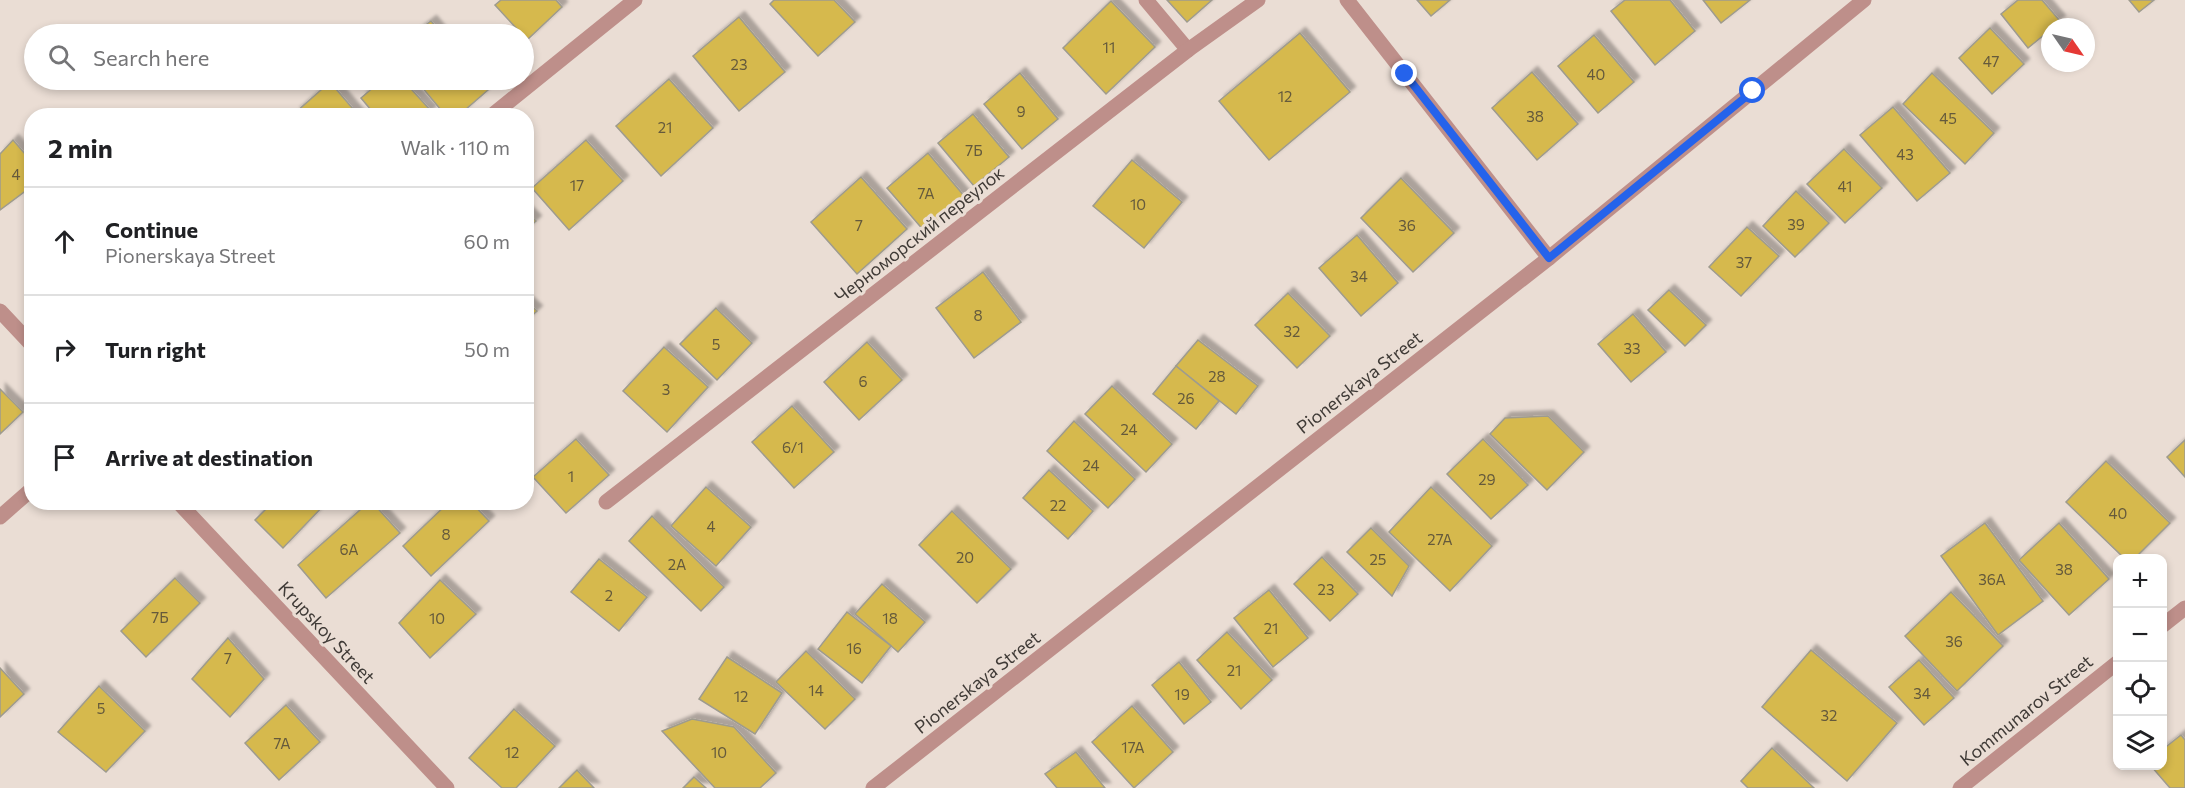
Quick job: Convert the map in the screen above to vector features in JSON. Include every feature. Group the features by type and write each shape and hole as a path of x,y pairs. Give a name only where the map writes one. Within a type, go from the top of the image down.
{"street":[{"path":"534,81 635,0"},
{"path":"1146,0 1188,50"},
{"name":"Черноморский переулок","path":"606,502 1188,50 1258,0"},
{"path":"1347,0 1549,258"},
{"name":"Pionerskaya Street","path":"873,788 1549,258 1864,0"},
{"path":"501,108 523,90"},
{"path":"0,311 24,336"},
{"path":"0,517 24,496"},
{"name":"Krupskoy Street","path":"186,510 447,788"},
{"path":"2167,623 2185,608"},
{"name":"Kommunarov Street","path":"1960,788 2113,666"}],"building":[{"path":"501,0 556,0 562,7 534,33 534,24 512,24 495,5"},
{"path":"774,0 834,0 855,22 818,56 770,4"},
{"path":"1167,0 1212,0 1187,22"},
{"path":"1417,0 1450,0 1431,16"},
{"path":"1625,0 1670,0 1695,31 1655,65 1611,11"},
{"path":"1703,0 1750,0 1721,23"},
{"path":"2018,0 2042,0 2057,18 2041,18 2041,37 2028,48 2001,14"},
{"path":"2129,0 2154,0 2139,12"},
{"path":"1111,1 1155,47 1106,94 1063,48"},
{"path":"739,17 785,72 739,111 693,56"},
{"path":"1990,28 2024,64 1992,94 1959,58"},
{"path":"1300,33 1350,92 1269,160 1219,101"},
{"path":"1594,35 1634,82 1598,113 1558,66"},
{"path":"1532,72 1578,124 1537,160 1492,108"},
{"path":"1020,73 1058,119 1022,149 984,104"},
{"path":"1932,73 1994,133 1965,164 1903,104"},
{"path":"669,79 713,128 661,176 616,126"},
{"path":"321,90 337,90 352,108 301,108"},
{"path":"370,90 412,90 428,108 369,108 361,98"},
{"path":"424,90 488,90 467,108 439,108"},
{"path":"1893,107 1950,173 1917,201 1860,135"},
{"path":"973,114 1009,157 974,186 938,143"},
{"path":"13,140 24,153 24,192 0,210 0,154"},
{"path":"586,140 623,181 569,230 534,190 534,186"},
{"path":"1844,149 1882,188 1845,223 1807,184"},
{"path":"928,153 965,197 925,232 887,188"},
{"path":"1132,160 1182,202 1144,248 1093,206"},
{"path":"861,177 907,229 857,274 811,222"},
{"path":"1401,178 1454,233 1413,272 1361,218"},
{"path":"1796,191 1829,223 1795,257 1763,226"},
{"path":"1747,227 1779,256 1741,296 1709,267"},
{"path":"1357,235 1398,283 1361,316 1319,268"},
{"path":"983,272 1021,322 974,358 936,308"},
{"path":"1669,290 1706,325 1685,346 1648,310"},
{"path":"1288,293 1330,336 1297,368 1255,325"},
{"path":"716,308 752,343 717,380 680,344"},
{"path":"1633,314 1666,352 1631,382 1598,344"},
{"path":"1198,340 1258,386 1236,414 1176,366"},
{"path":"867,342 902,380 859,420 824,382"},
{"path":"664,347 708,387 667,432 623,391"},
{"path":"1176,366 1219,401 1196,429 1153,394"},
{"path":"1112,386 1172,444 1146,472 1085,414"},
{"path":"0,389 23,412 0,434"},
{"path":"792,406 834,452 794,488 752,442"},
{"path":"1548,416 1584,452 1547,490 1490,434 1505,418"},
{"path":"1074,421 1135,479 1108,508 1047,451"},
{"path":"576,439 609,475 566,513 534,476"},
{"path":"1483,439 1528,485 1491,519 1447,474"},
{"path":"2185,440 2185,477 2167,457"},
{"path":"2106,461 2170,523 2139,554 2120,554 2066,502"},
{"path":"1049,470 1093,511 1068,539 1023,498"},
{"path":"706,487 751,527 716,566 671,526"},
{"path":"1431,487 1492,546 1450,591 1389,532"},
{"path":"265,510 319,510 283,548 255,520"},
{"path":"360,510 379,510 400,533 326,598 298,565"},
{"path":"441,510 479,510 489,521 431,576 403,546"},
{"path":"952,511 1011,569 977,603 919,545"},
{"path":"652,516 724,587 701,611 629,541"},
{"path":"1985,523 2043,601 1998,635 1941,556"},
{"path":"2059,523 2109,579 2069,615 2019,560"},
{"path":"1371,528 1409,566 1392,596 1347,552"},
{"path":"1322,557 1358,594 1330,621 1294,584"},
{"path":"599,559 647,597 619,631 571,592"},
{"path":"175,578 200,603 146,657 121,631"},
{"path":"440,580 476,614 430,658 399,623"},
{"path":"882,584 925,622 898,652 855,614"},
{"path":"1269,590 1308,638 1273,667 1234,618"},
{"path":"1951,592 2003,646 1957,691 1905,636"},
{"path":"847,612 891,646 862,683 818,649"},
{"path":"1227,632 1272,680 1241,709 1197,660"},
{"path":"228,638 264,679 230,717 192,679"},
{"path":"1811,650 1897,723 1847,781 1762,707"},
{"path":"806,651 855,699 825,729 776,682"},
{"path":"727,657 782,693 755,734 699,699"},
{"path":"1919,660 1954,698 1924,725 1889,687"},
{"path":"1179,662 1211,702 1184,724 1152,685"},
{"path":"0,668 24,694 0,717"},
{"path":"99,686 145,731 106,772 58,732"},
{"path":"286,705 320,742 279,780 245,743"},
{"path":"1132,706 1173,752 1134,788 1092,742"},
{"path":"514,709 555,746 516,788 502,788 469,758"},
{"path":"692,719 734,727 776,773 760,788 715,788 662,731"},
{"path":"2181,735 2185,740 2185,788 2170,788 2154,770 2167,770 2167,746"},
{"path":"1772,748 1814,788 1748,788 1741,781"},
{"path":"1076,752 1105,788 1057,788 1045,774"},
{"path":"577,770 594,788 559,788"},
{"path":"694,777 706,788 683,788"}],"route":[{"path":"1405,74 1549,258 1753,91"}]}
